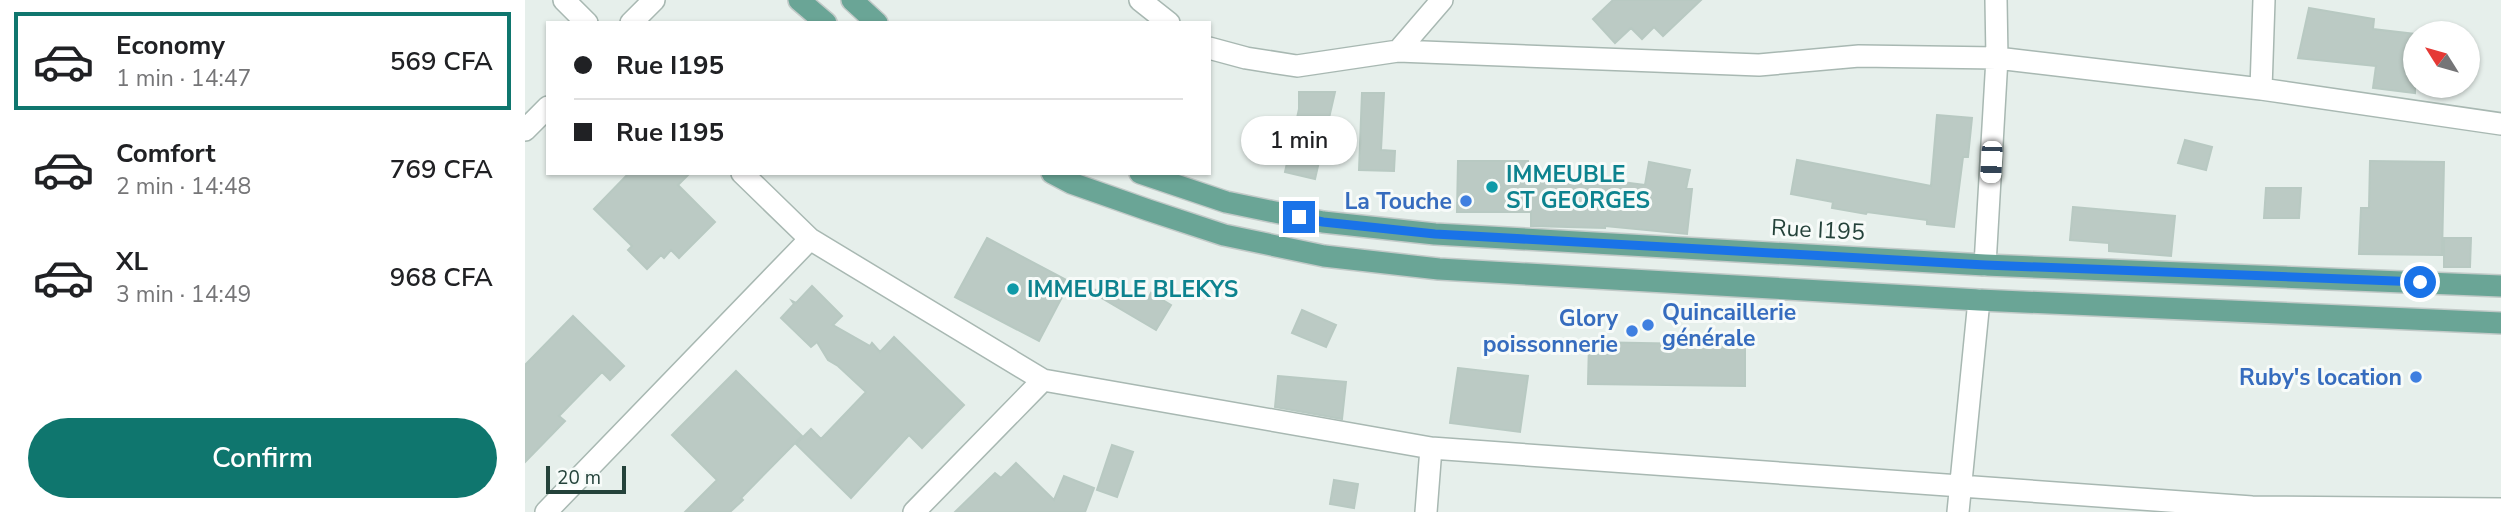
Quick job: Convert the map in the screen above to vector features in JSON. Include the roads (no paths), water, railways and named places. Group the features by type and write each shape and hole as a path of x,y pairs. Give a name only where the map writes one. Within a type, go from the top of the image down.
{"main road":[{"path":"799,0 824,21"},
{"path":"852,0 875,21"},
{"path":"1056,175 1148,211 1224,235 1324,256 1439,269 1979,300 2501,323"},
{"name":"Rue I195","path":"1146,175 1226,202 1323,222 1435,234 1985,265 2501,286"}],"street":[{"path":"564,0 585,21"},
{"path":"633,21 654,0"},
{"path":"1140,0 1166,21"},
{"path":"1398,51 1442,0"},
{"path":"1985,265 1997,58 1996,0"},
{"path":"2261,89 2264,0"},
{"path":"1211,49 1246,58 1297,66 1398,51 1759,65 1859,56 1997,58 2261,89 2501,124"},
{"path":"525,130 546,109"},
{"path":"744,175 810,239 1043,380 1431,447 1960,485 2217,508 2501,509"},
{"path":"546,512 810,239"},
{"path":"1958,512 1979,300"},
{"path":"914,512 1043,380"},
{"path":"1426,512 1431,447"}],"place":[{"name":"IMMEUBLE ST GEORGES","path":"1492,187"},
{"name":"La Touche","path":"1466,201"},
{"name":"IMMEUBLE BLEKYS","path":"1013,289"},
{"name":"Quincaillerie générale","path":"1648,325"},
{"name":"Glory poissonnerie","path":"1632,331"},
{"name":"Ruby's location","path":"2416,377"}]}
